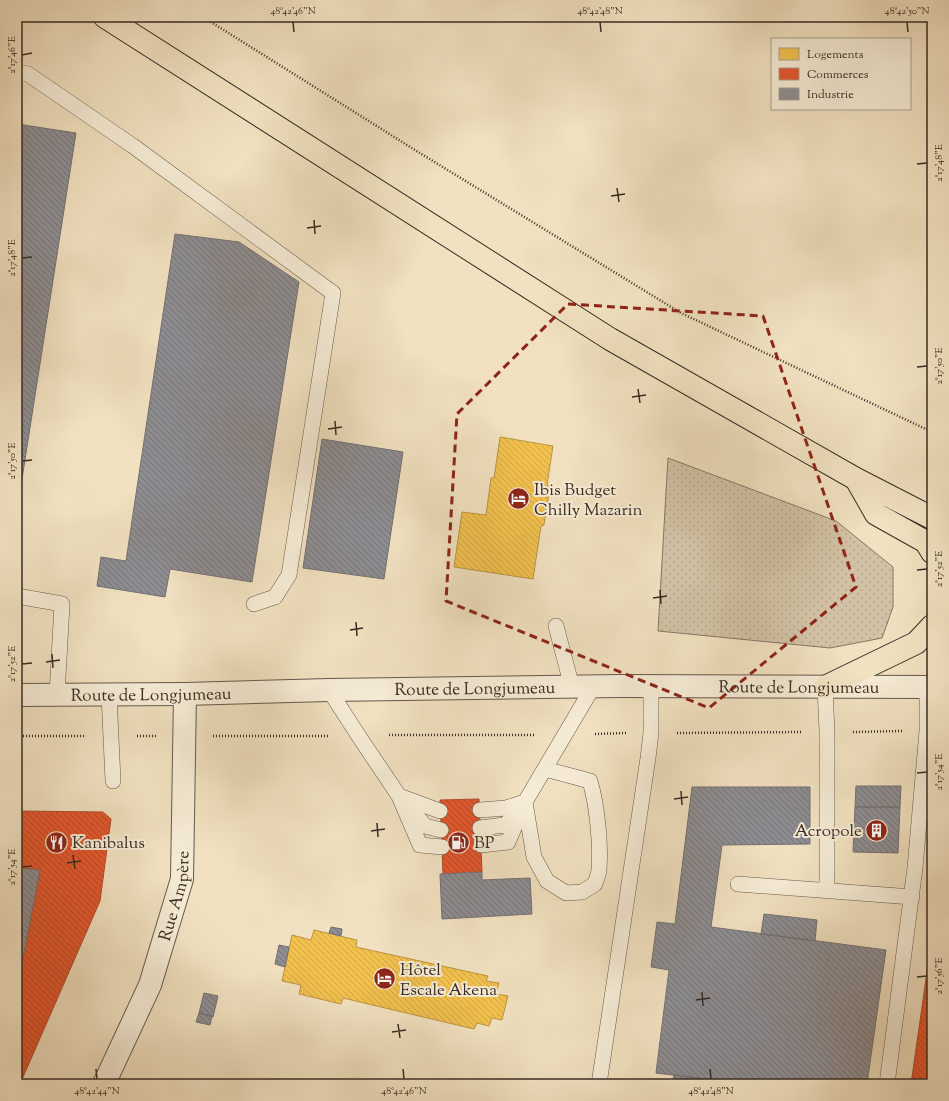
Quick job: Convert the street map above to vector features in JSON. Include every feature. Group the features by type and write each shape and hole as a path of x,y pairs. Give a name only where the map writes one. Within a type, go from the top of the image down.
{"highway":[{"path":"105,17 610,339 856,479 932,518"},
{"path":"856,479 876,514 926,542 932,552"},
{"path":"825,687 916,643 932,626"}],"street":[{"name":"Route de Longjumeau","path":"17,695 185,694 329,690 651,686 929,687"},
{"name":"Rue Ampère","path":"104,1084 150,984 182,879 185,694"}],"lane":[{"path":"17,72 28,74 133,146 333,293 289,575 275,597 254,604"},
{"path":"17,596 62,604 57,695"},
{"path":"556,626 572,687"},
{"path":"599,1084 651,733 651,686"},
{"path":"480,828 506,825 525,802 546,769 593,687"},
{"path":"825,687 827,732 827,891"},
{"path":"887,1084 912,897 927,731 929,687"},
{"path":"329,690 399,796 425,826 441,830"},
{"path":"109,694 113,781"},
{"path":"525,802 534,857 547,881 566,893 582,892 595,884 599,870 598,837 595,796 590,781 546,769"},
{"path":"399,796 440,811"},
{"path":"399,796 420,845 442,847"},
{"path":"480,810 506,808 525,802"},
{"path":"481,845 508,842 525,802"},
{"path":"738,884 912,897"}],"path":[{"path":"203,17 408,146 680,313 932,432"},
{"path":"17,736 565,735 927,731"}],"highlighted area":[{"path":"568,304 763,316 856,587 709,708 446,601 457,414"}],"shaded area":[{"path":"668,458 836,521 893,567 893,607 882,638 830,648 658,631"}],"building: Logements":[{"name":"Ibis Budget Chilly Mazarin","path":"500,437 553,446 547,485 550,486 544,525 541,526 533,579 454,567 462,512 486,515 491,478 494,478"},
{"name":"Hôtel Escale Akena","path":"314,930 357,940 356,947 488,976 486,981 499,983 496,994 508,996 502,1020 492,1018 489,1026 477,1023 474,1029 343,998 341,1004 299,994 301,985 282,981 292,935 311,940"}],"building: Commerces":[{"path":"479,799 482,872 443,874 440,800"},
{"path":"17,811 103,812 111,819 100,901 20,1084 17,1084 17,989 40,870 17,868"},
{"path":"929,958 932,959 932,1084 911,1084"}],"building: Industrie":[{"path":"17,124 76,133 17,511"},
{"path":"175,234 239,242 299,282 252,582 170,569 165,597 97,586 101,557 126,561"},
{"path":"322,439 403,452 384,579 303,568"},
{"path":"856,786 901,786 900,807 855,807"},
{"path":"692,787 810,787 810,844 722,845 711,927 886,950 867,1084 748,1084 656,1073 669,970 651,967 657,922 675,924"},
{"name":"Acropole","path":"855,807 900,807 898,853 853,852"},
{"path":"17,868 40,870 17,989"},
{"path":"482,872 482,880 530,878 532,914 442,919 440,874"},
{"path":"764,914 817,920 815,941 761,934"},
{"path":"331,927 342,929 341,936 329,933"},
{"path":"279,945 289,947 285,967 275,964"},
{"path":"204,993 218,996 213,1017 199,1013"},
{"path":"199,1013 212,1016 210,1025 196,1022"},
{"path":"674,1075 748,1084 673,1084"}],"place":[{"name":"Ibis Budget Chilly Mazarin","path":"518,499"},
{"name":"Acropole","path":"877,830"},
{"name":"Kanibalus","path":"56,842"},
{"name":"BP","path":"459,842"},
{"name":"Hôtel Escale Akena","path":"385,979"}]}
